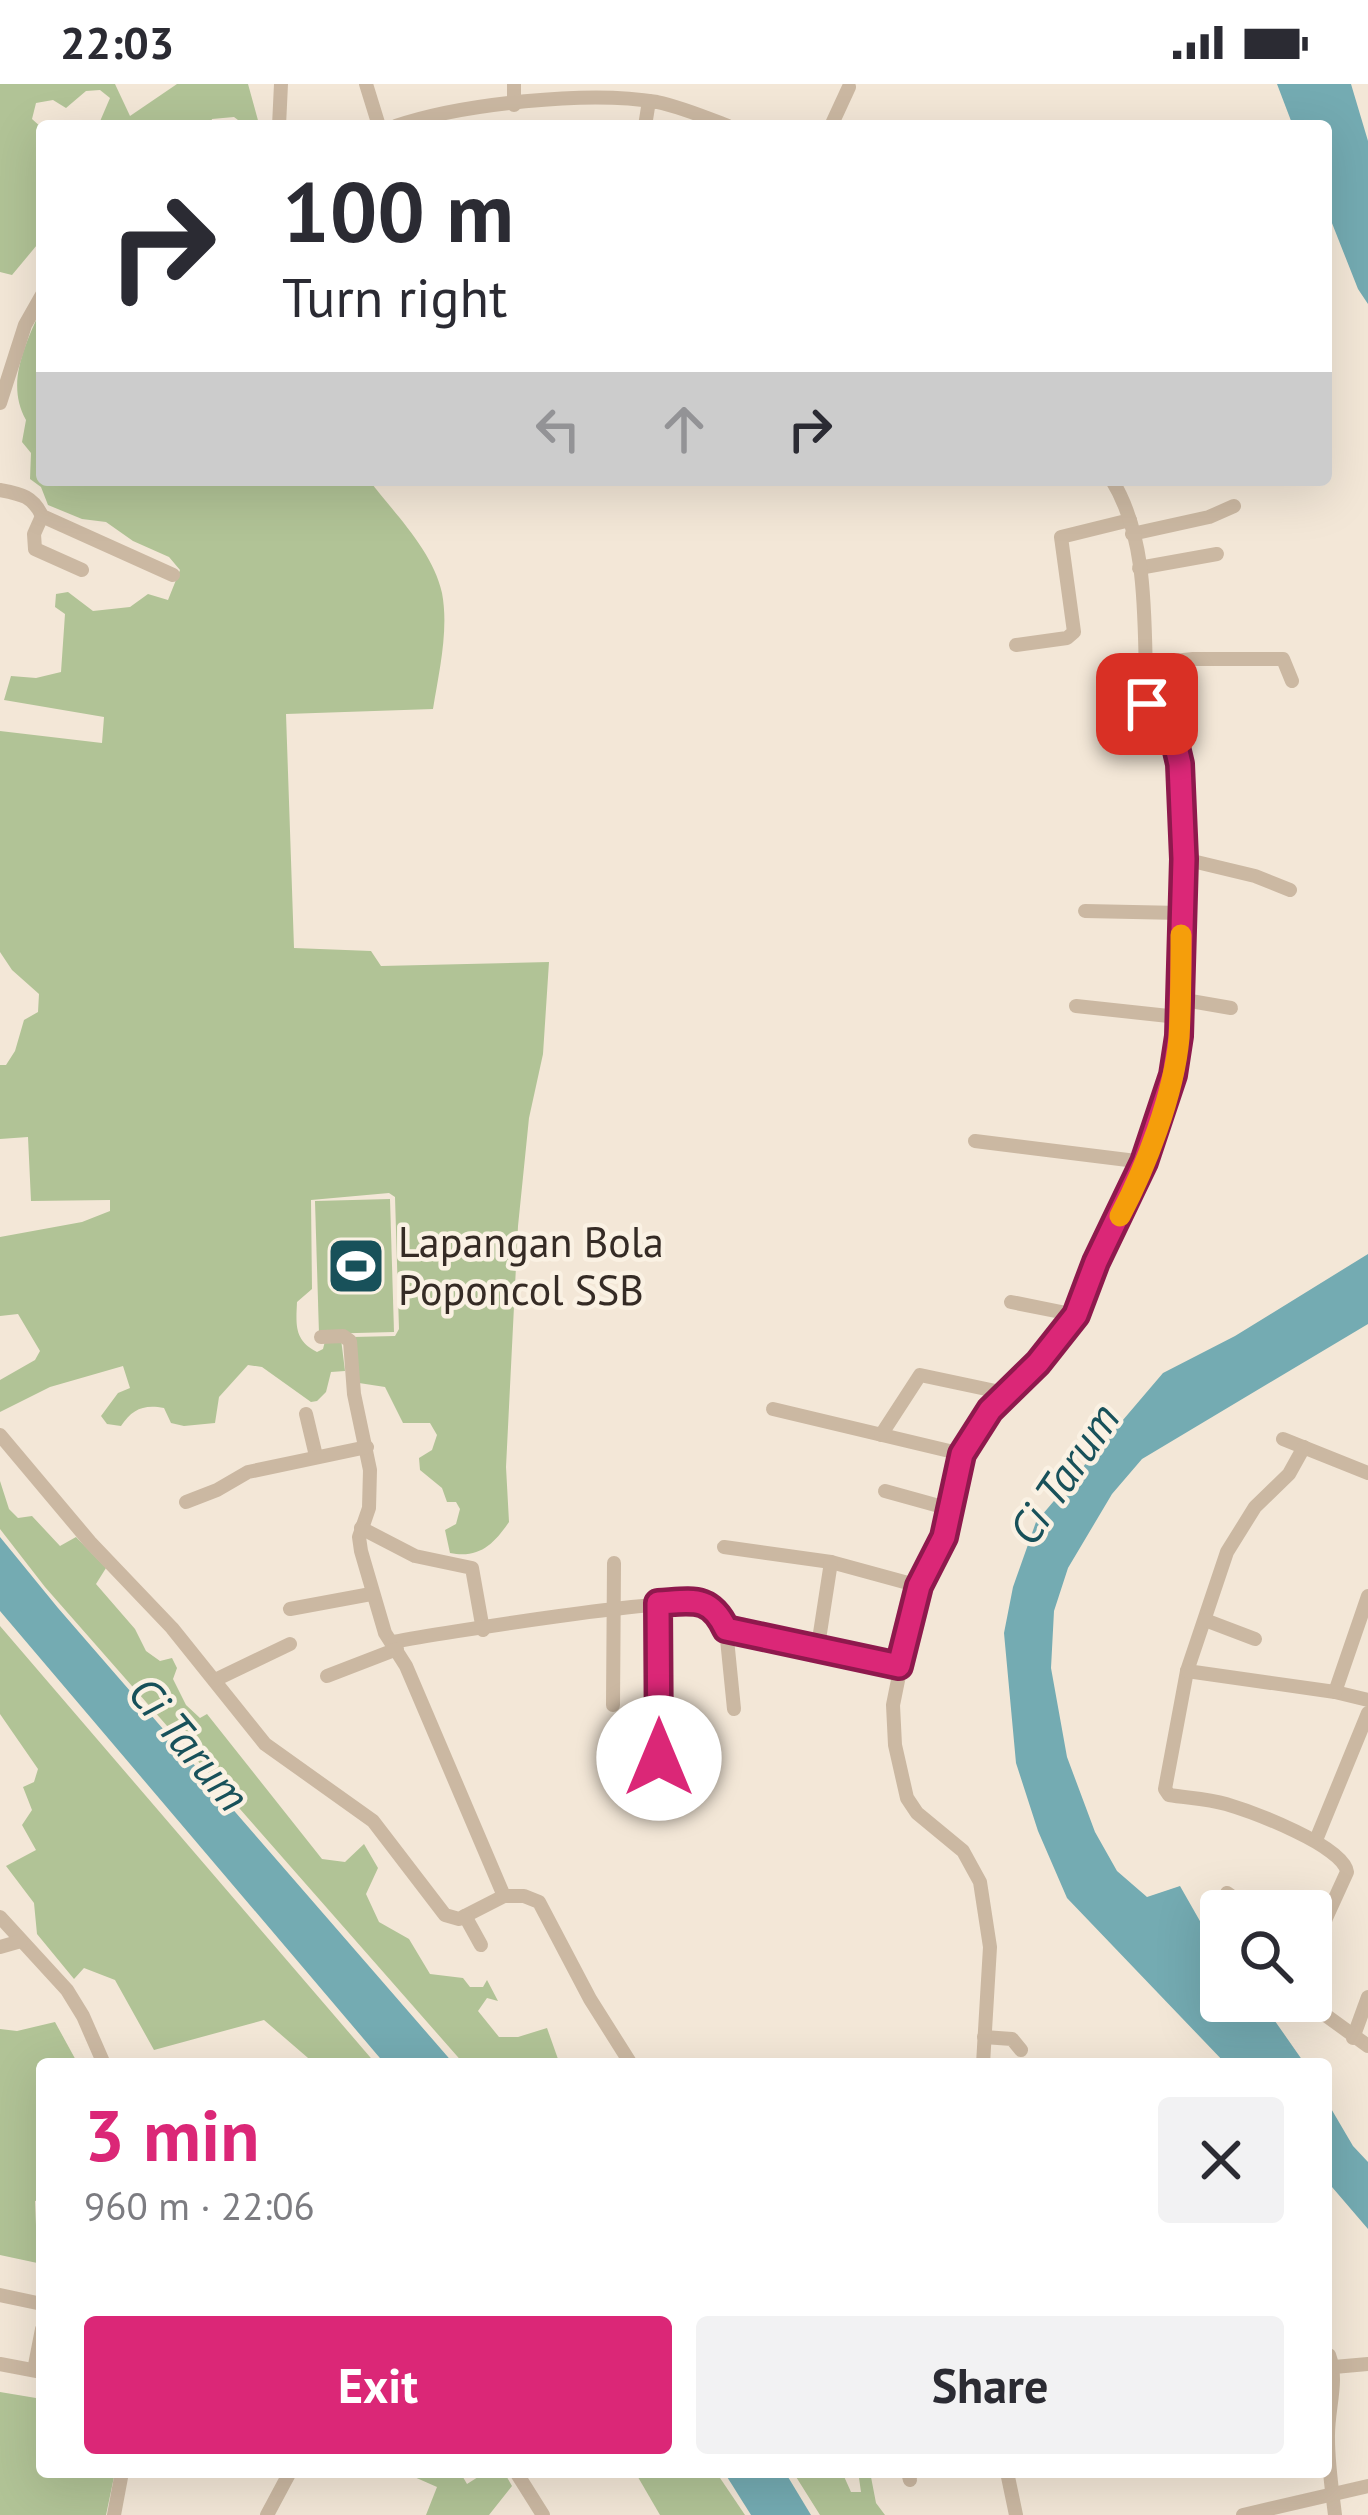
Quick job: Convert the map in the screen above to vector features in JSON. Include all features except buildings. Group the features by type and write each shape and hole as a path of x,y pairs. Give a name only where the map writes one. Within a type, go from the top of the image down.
{"street":[{"path":"279,120 281,84"},
{"path":"366,84 377,120"},
{"path":"514,84 514,105"},
{"path":"834,120 849,87"},
{"path":"417,120 514,105 561,92 649,101 709,120"},
{"path":"646,120 649,101"},
{"path":"0,403 20,338 36,307"},
{"path":"982,2058 990,1947 980,1882 963,1851 917,1814 907,1798 892,1718 919,1586 944,1537 962,1454 972,1433 1076,1315 1144,1162 1173,1075 1184,859 1180,764 1176,747 1151,715 1139,568 1131,528 1114,486"},
{"path":"0,490 32,499 42,517 173,574"},
{"path":"1016,645 1067,638 1074,632 1061,537 1210,518 1234,506"},
{"path":"42,517 34,534 35,549 82,570"},
{"path":"1139,568 1217,554"},
{"path":"1145,664 1193,658 1283,659 1292,681"},
{"path":"1184,859 1255,875 1291,890"},
{"path":"1085,911 1181,913"},
{"path":"1179,999 1232,1008"},
{"path":"1076,1006 1178,1017"},
{"path":"975,1141 1144,1162"},
{"path":"1011,1302 1076,1315"},
{"path":"321,1337 343,1336 350,1341 357,1412 368,1447 370,1494 361,1551 371,1594 504,1896"},
{"path":"881,1435 917,1376 1005,1393"},
{"path":"773,1409 962,1454"},
{"path":"306,1414 316,1456"},
{"path":"0,1435 79,1529 148,1600 275,1753 373,1821 445,1916 465,1916 504,1896 539,1902 627,2058"},
{"path":"1283,1439 1366,1467"},
{"path":"187,1502 248,1472 368,1447"},
{"path":"1304,1447 1289,1474 1255,1507 1236,1534 1187,1671 1168,1757 1167,1794 1230,1805 1316,1840 1348,1866 1332,1904"},
{"path":"884,1491 950,1509"},
{"path":"361,1528 416,1556 472,1568 483,1630"},
{"path":"724,1546 831,1562 919,1586"},
{"path":"818,1646 831,1562"},
{"path":"613,1706 614,1563"},
{"path":"290,1610 371,1594"},
{"path":"1334,1692 1368,1596"},
{"path":"658,1603 659,1758"},
{"path":"327,1676 395,1645 658,1603 711,1605 726,1629 734,1709"},
{"path":"1204,1620 1255,1639"},
{"path":"726,1629 899,1666"},
{"path":"214,1680 290,1644"},
{"path":"1187,1671 1368,1700"},
{"path":"1316,1840 1368,1713"},
{"path":"465,1916 481,1945"},
{"path":"0,1917 67,1990 101,2058"},
{"path":"0,1947 21,1941"},
{"path":"1353,2038 1368,1997"},
{"path":"1332,2021 1368,2046"},
{"path":"984,2037 1012,2039 1021,2050"},
{"path":"0,2295 36,2303"},
{"path":"1332,2361 1368,2364"},
{"path":"0,2364 36,2371"},
{"path":"114,2515 121,2478"},
{"path":"267,2515 287,2478"},
{"path":"520,2478 543,2515"},
{"path":"1008,2478 1016,2515"},
{"path":"1331,2478 1335,2515"},
{"path":"1243,2515 1368,2486"}],"green space":[{"path":"0,84 115,84 130,116 177,84 248,84 258,120 101,120 110,98 100,90 86,91 66,108 53,100 36,103 32,119 36,123 36,246 12,275 0,272"},
{"path":"36,321 36,483 30,479 31,453 22,442 26,420 17,392 24,349"},
{"path":"374,486 412,533 437,577 444,622 433,709 286,714 294,948 371,951 381,966 549,962 543,1054 529,1118 518,1226 506,1467 509,1522 477,1552 450,1553 445,1530 456,1524 460,1509 456,1502 447,1502 442,1488 420,1470 419,1458 432,1450 437,1435 430,1423 403,1423 385,1387 359,1383 353,1337 395,1336 399,1329 395,1197 389,1193 311,1200 312,1289 297,1302 298,1331 317,1352 325,1341 341,1339 345,1371 331,1372 326,1392 317,1401 311,1402 262,1367 248,1365 219,1397 215,1423 171,1423 164,1408 150,1407 134,1412 121,1426 107,1424 101,1416 118,1393 130,1388 123,1366 50,1387 0,1412 0,1380 35,1360 40,1351 18,1314 0,1316 0,1237 82,1222 110,1211 110,1200 31,1201 28,1137 0,1139 0,1065 6,1065 15,1051 24,1020 38,1012 39,994 0,952 0,731 102,743 104,717 4,700 11,676 36,678 61,672 65,614 55,607 56,594 68,592 93,611 130,607 148,594 168,600 180,570 169,557 106,522 82,519 48,505 41,487"},
{"path":"390,1199 394,1332 319,1334 315,1201"},
{"path":"0,1481 9,1509 18,1518 32,1516 60,1546 76,1537 106,1568 96,1584 135,1629 146,1651 160,1661 172,1658 177,1668 173,1679 186,1705 200,1718 207,1714 322,1859 345,1862 364,1844 378,1868 366,1894 379,1922 409,1939 430,1974 463,1978 470,1987 483,1987 487,1980 498,2001 487,1998 478,2011 499,2037 547,2028 558,2058 459,2058 45,1587 0,1529"},
{"path":"0,1626 371,2058 308,2058 264,2020 154,2050 115,1980 84,1968 74,1979 37,1934 34,1903 6,1866 36,1850 22,1825 32,1810 23,1787 34,1782 38,1769 0,1714"},
{"path":"55,2022 75,2058 36,2058 36,2263 0,2255 0,2029 17,2031"},
{"path":"0,2392 36,2398 36,2478 114,2478 106,2515 0,2515"},
{"path":"417,2478 464,2478 467,2484 476,2478 507,2478 512,2486 489,2515 426,2515 437,2487"},
{"path":"638,2478 720,2478 745,2515 660,2515"},
{"path":"797,2478 845,2478 851,2492 861,2492 859,2478 871,2478 876,2503 885,2515 820,2515"}],"water":[{"path":"1277,84 1351,84 1368,141 1368,304 1332,223 1332,120 1291,120"},
{"path":"1368,1254 1368,1324 1142,1459 1112,1494 1068,1568 1054,1611 1051,1668 1067,1757 1095,1832 1117,1871 1147,1897 1180,1886 1200,1921 1200,2022 1276,2022 1301,2058 1220,2058 1067,1898 1016,1763 1004,1633 1013,1587 1036,1522 1163,1373 1235,1336"},
{"path":"0,1537 449,2058 380,2058 0,1611"},
{"path":"1332,2110 1368,2162 1368,2229 1332,2187"},
{"path":"728,2478 789,2478 811,2515 751,2515"}],"slow traffic":[{"path":"1120,1216 1173,1075 1179,1036 1181,935"}],"place":[{"name":"Lapangan Bola Poponcol SSB","path":"356,1266"}],"route":[{"path":"659,1758 658,1603 701,1602 718,1611 726,1629 899,1666 919,1586 944,1537 959,1465 972,1433 1076,1315 1144,1162 1173,1075 1179,1036 1184,859 1180,764 1176,747 1147,704"}],"water label":[{"name":"Ci Tarum","path":"1064,1474"},
{"name":"Ci Tarum","path":"189,1744"}]}
